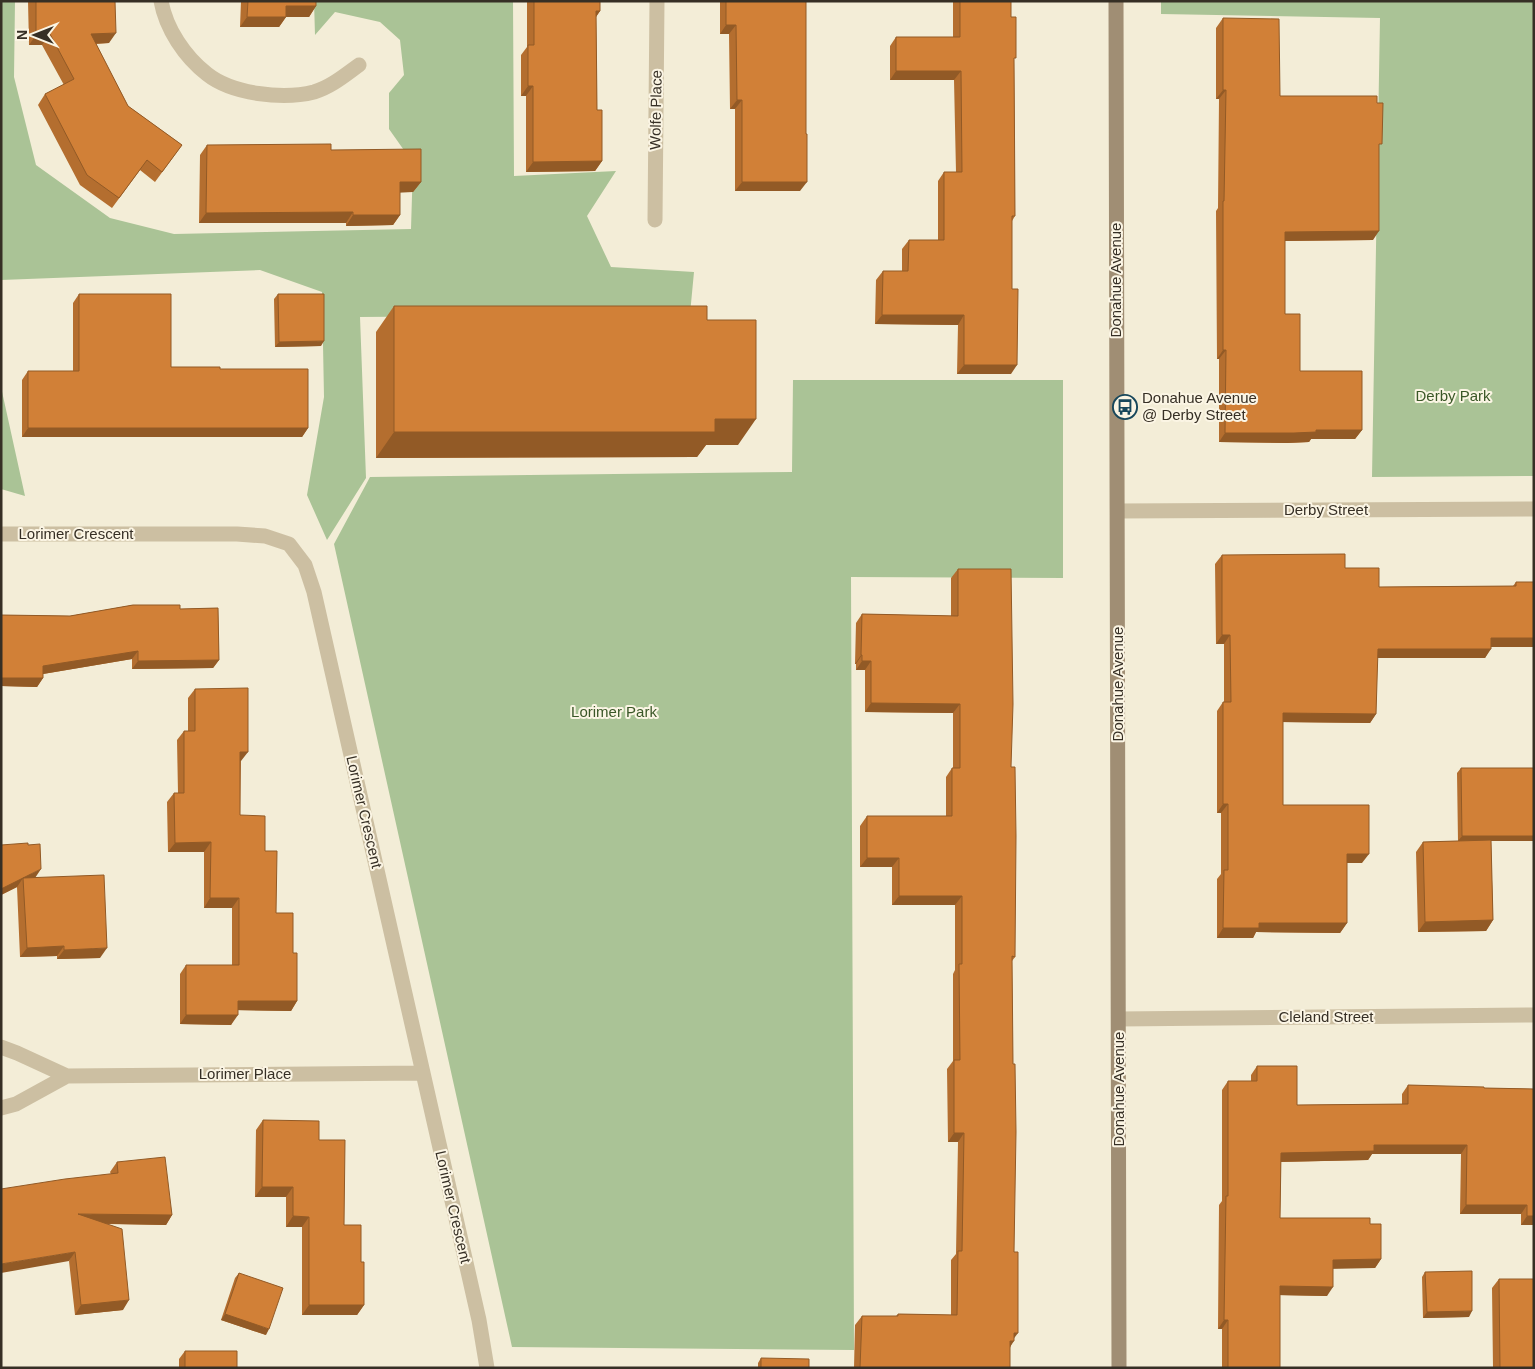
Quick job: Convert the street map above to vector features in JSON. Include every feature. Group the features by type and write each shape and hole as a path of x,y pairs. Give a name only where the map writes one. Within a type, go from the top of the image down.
{"street":[{"path":"161,1 173,33 191,59 208,75 229,86 256,93 285,95 314,92 339,80 359,64"},
{"name":"Wolfe Place","path":"655,220 657,1"},
{"name":"Donahue Avenue","path":"1116,1 1119,1368"},
{"name":"Derby Street","path":"1118,511 1534,509"},
{"name":"Lorimer Crescent","path":"1,534 237,534 265,536 289,544 305,565 314,592 480,1320 487,1368"},
{"name":"Cleland Street","path":"1119,1018 1534,1015"},
{"name":"Lorimer Place","path":"1,1047 67,1076 423,1073"},
{"name":"Lorimer Place","path":"1,1108 16,1104 67,1076"}],"green space":[{"path":"1,1 15,1 14,77 36,165 110,218 174,234 411,229 413,163 389,129 389,93 404,75 400,40 380,22 335,12 315,35 314,1 513,1 514,176 616,171 587,216 611,267 694,272 690,314 360,317 366,478 327,540 307,495 324,397 322,292 260,270 1,280"},
{"name":"Derby Park","path":"1161,1 1534,1 1534,476 1372,477 1380,18 1161,14"},
{"name":"Lorimer Park","path":"793,380 1063,380 1063,578 851,577 854,1350 512,1347 334,544 370,477 792,472"},
{"path":"1,387 25,496 1,489"}],"building":[{"path":"36,1 115,1 116,33 91,34 128,106 182,145 162,172 147,160 119,198 87,175 45,94 74,79 50,34 36,35"},
{"path":"248,1 316,1 316,6 286,6 286,17 247,17"},
{"path":"534,1 600,1 600,11 596,11 597,110 602,110 602,161 533,162 533,86 528,86 528,45 534,45"},
{"path":"726,1 806,1 807,182 742,182 742,100 737,100 736,25 726,25"},
{"path":"960,1 1011,1 1011,17 1016,17 1016,58 1014,58 1015,216 1012,216 1012,289 1018,289 1017,365 964,365 964,315 882,315 883,271 908,271 909,240 944,240 944,172 962,172 961,71 896,71 896,37 960,37"},
{"path":"1223,18 1279,19 1280,96 1377,96 1377,103 1383,103 1382,144 1379,144 1379,231 1285,232 1285,314 1300,314 1300,371 1362,371 1362,430 1316,430 1316,432 1294,433 1225,433 1226,350 1223,350 1223,201 1226,90 1223,90"},
{"path":"331,144 331,150 421,149 421,182 400,182 400,215 353,215 353,212 206,213 207,145"},
{"path":"79,294 171,294 171,367 308,369 308,428 28,428 28,371 79,371"},
{"path":"278,294 324,294 324,341 279,342"},
{"path":"394,306 707,306 707,320 756,320 756,419 715,419 715,432 394,432"},
{"path":"1345,554 1345,568 1379,568 1379,587 1516,586 1516,582 1534,582 1534,638 1491,638 1491,649 1378,649 1376,714 1283,713 1283,805 1369,805 1369,854 1347,854 1347,923 1259,923 1259,928 1223,928 1224,870 1228,870 1228,804 1223,804 1223,702 1231,702 1230,635 1222,635 1222,555"},
{"path":"958,569 1011,569 1013,704 1011,767 1015,767 1016,836 1015,957 1012,956 1016,1132 1014,1252 1018,1252 1018,1333 1014,1333 1014,1341 1010,1341 1010,1368 860,1368 862,1316 898,1316 898,1314 957,1315 958,1251 962,1251 964,1133 954,1133 954,1060 960,1060 959,964 962,964 962,896 899,896 899,858 867,858 867,816 952,816 952,768 960,768 960,704 871,703 871,661 862,661 861,655 862,614 958,616"},
{"path":"133,605 180,605 180,609 218,608 219,660 138,661 138,651 43,666 43,678 1,678 1,615 70,616"},
{"path":"248,688 248,752 240,752 240,815 265,816 265,851 277,851 276,913 293,913 293,953 297,953 297,1001 238,1001 238,1015 186,1015 186,965 239,965 239,898 210,898 211,842 175,843 174,793 184,793 184,731 195,731 195,689"},
{"path":"1461,768 1534,768 1534,836 1462,836"},
{"path":"1491,840 1493,920 1425,922 1423,842"},
{"path":"40,844 41,869 1,889 1,845"},
{"path":"104,875 107,948 64,950 64,946 27,948 23,878"},
{"path":"1257,1066 1297,1066 1297,1105 1408,1104 1408,1085 1534,1089 1534,1216 1527,1216 1527,1205 1466,1205 1467,1145 1374,1145 1374,1151 1281,1153 1280,1218 1370,1218 1370,1224 1381,1224 1381,1259 1333,1260 1333,1287 1280,1286 1280,1368 1228,1368 1228,1320 1224,1320 1226,1196 1228,1196 1228,1081 1257,1081"},
{"path":"263,1120 319,1121 319,1140 345,1140 344,1225 361,1225 361,1262 364,1262 364,1305 309,1305 309,1217 293,1216 293,1187 262,1187"},
{"path":"165,1157 172,1215 78,1214 122,1229 129,1300 81,1305 75,1252 1,1264 1,1189 118,1173 117,1162"},
{"path":"1472,1271 1472,1311 1427,1312 1425,1272"},
{"path":"239,1273 283,1288 269,1329 225,1314"},
{"path":"1499,1279 1534,1279 1534,1368 1500,1368"},
{"path":"185,1351 237,1351 237,1368 185,1368"},
{"path":"761,1358 809,1359 809,1368 761,1368"}],"place":[{"name":"Donahue Avenue @ Derby Street","path":"1125,407"}]}
